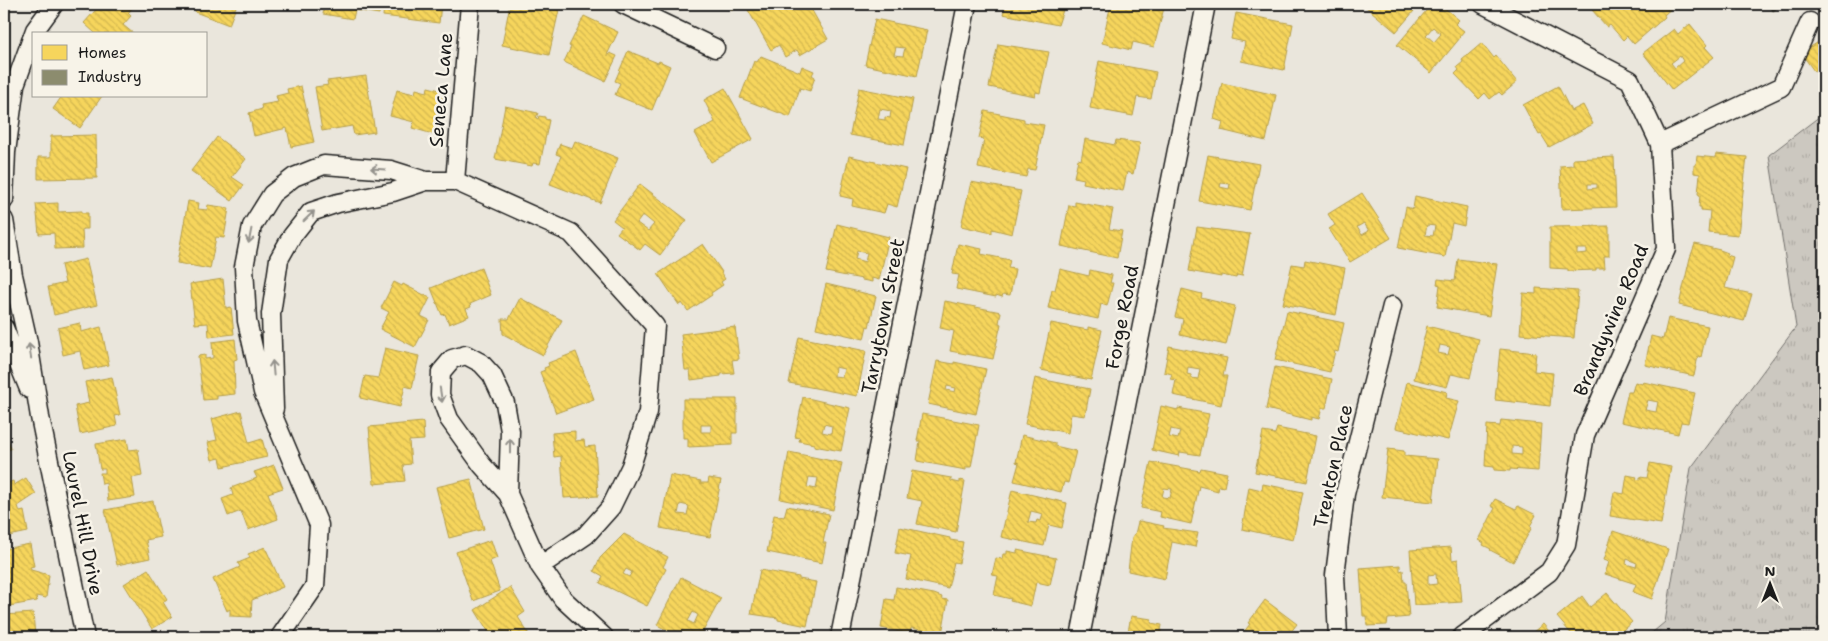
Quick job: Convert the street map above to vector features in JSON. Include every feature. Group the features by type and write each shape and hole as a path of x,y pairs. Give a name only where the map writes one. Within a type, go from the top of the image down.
{"street":[{"path":"34,32 54,4"},
{"name":"Seneca Lane","path":"454,180 470,4"},
{"path":"623,4 715,48"},
{"name":"Tarrytown Street","path":"840,637 967,4"},
{"name":"Forge Road","path":"1080,637 1206,4"},
{"name":"Brandywine Road","path":"1462,637 1548,572 1566,545 1585,435 1666,249 1660,144 1630,80 1483,4"},
{"path":"1660,144 1781,87 1810,22"},
{"path":"4,200 6,152 15,85 32,38"},
{"path":"280,637 315,586 319,525 263,392 247,321 244,267 252,226 272,194 294,176 324,165 390,170 426,181"},
{"path":"274,417 271,314 279,259 292,236 310,212 338,203 393,192 426,181 454,180 571,233 656,326 648,412 631,466 611,507 586,535 540,566"},
{"name":"Laurel Hill Drive","path":"4,220 13,275 28,342 40,417 85,637"},
{"name":"Trenton Place","path":"1338,637 1335,574 1345,494 1392,306"},
{"name":"Laurel Hill Drive","path":"4,328 40,417"},
{"path":"508,494 510,431 505,403 492,375 481,363 466,356 452,359 441,372 440,395 449,419 482,466 508,494 540,566 563,600 604,637"}],"green space":[{"path":"1824,113 1824,637 1647,637 1665,622 1691,468 1796,327 1769,155"}],"building: Homes":[{"path":"101,4 136,4 128,13 131,16 123,25 132,32 94,32 84,23"},
{"path":"191,4 237,4 229,25 195,12 196,10 190,7"},
{"path":"325,4 381,4 379,14 355,10 353,19 323,14"},
{"path":"384,4 441,4 439,23 383,16"},
{"path":"510,4 528,4 559,10 549,55 502,45"},
{"path":"723,4 736,4 733,10"},
{"path":"760,4 810,4 828,39 800,55 797,50 785,57 779,45 771,50 748,10"},
{"path":"1006,4 1065,4 1058,25 1003,14"},
{"path":"1111,4 1165,4 1154,47 1133,42 1131,50 1102,43"},
{"path":"1366,4 1420,4 1396,32 1365,6"},
{"path":"1432,4 1440,4 1459,20 1455,24 1464,31 1431,73 1397,45","holes":["1433,27 1441,34 1434,42 1426,35"]},
{"path":"1599,4 1676,4 1664,15 1665,17 1634,44 1627,36 1623,40 1610,25 1607,27 1592,10"},
{"path":"1236,13 1293,24 1284,70 1241,61 1245,42 1231,39"},
{"path":"584,16 618,32 607,55 610,53 617,56 605,81 564,62 571,47 569,46"},
{"path":"875,19 927,30 917,76 865,65","holes":["896,47 905,48 903,56 894,55"]},
{"path":"1690,24 1714,57 1672,90 1643,53 1674,29 1678,34","holes":["1680,56 1683,61 1675,68 1671,63"]},
{"path":"1820,41 1824,48 1824,72 1821,67 1814,71 1801,53"},
{"path":"1482,43 1494,58 1496,56 1517,82 1502,95 1499,92 1490,99 1485,93 1479,99 1455,74 1459,70 1457,67 1463,62 1462,60"},
{"path":"998,44 1049,52 1040,93 1036,92 1035,96 989,87"},
{"path":"628,51 670,66 652,110 615,95 620,83 615,81"},
{"path":"761,56 800,72 802,66 814,71 812,75 815,77 810,91 800,88 790,117 740,98 754,61 757,62"},
{"path":"1099,61 1156,72 1151,99 1137,97 1133,116 1090,108"},
{"path":"366,76 375,132 354,135 352,126 322,131 315,87 328,85 327,81"},
{"path":"1222,83 1276,95 1266,141 1221,130 1223,122 1214,119"},
{"path":"301,86 314,142 291,147 287,128 254,136 249,113 262,109 261,105 278,102 276,96 288,93 287,89"},
{"path":"1558,86 1571,111 1583,105 1593,124 1549,147 1541,134 1539,135 1523,105"},
{"path":"428,87 444,91 433,134 412,128 414,122 390,116 397,90 415,94 416,89 427,92"},
{"path":"725,88 753,139 711,162 695,133 715,122 704,100"},
{"path":"859,88 913,99 904,145 850,135","holes":["880,109 891,111 890,118 885,117 885,120 878,119"]},
{"path":"61,98 101,98 80,128 53,109"},
{"path":"505,106 538,113 536,118 538,119 539,116 549,120 540,164 533,163 532,166 495,159"},
{"path":"985,111 1024,119 1024,122 1044,125 1035,170 1028,169 1026,177 978,168 984,139 979,138"},
{"path":"96,135 97,178 38,179 38,157 51,157 51,136"},
{"path":"217,137 246,159 232,177 244,185 232,201 191,171"},
{"path":"1085,139 1115,145 1116,140 1140,143 1133,174 1127,172 1123,191 1083,183 1084,179 1074,177 1078,159 1081,160"},
{"path":"575,141 618,158 600,203 550,184 561,156 556,154 560,144 572,148"},
{"path":"1716,154 1747,157 1738,235 1708,232 1710,211 1701,210 1701,207 1699,207 1700,174 1694,173 1694,165 1696,165 1697,156 1716,158"},
{"path":"1208,155 1259,164 1250,210 1199,201","holes":["1221,183 1230,184 1229,189 1220,187"]},
{"path":"849,156 906,169 897,207 887,204 884,213 852,206 853,199 840,196"},
{"path":"1614,157 1616,207 1562,209 1560,166 1573,165 1573,159","holes":["1588,184 1597,184 1597,188 1588,189"]},
{"path":"971,182 1021,191 1012,234 992,229 992,233 961,226"},
{"path":"640,184 687,220 660,255 645,244 640,250 617,233 622,227 613,220","holes":["643,215 654,224 648,231 637,223"]},
{"path":"1362,193 1391,238 1350,262 1329,229 1335,225 1328,214","holes":["1364,223 1369,231 1362,235 1357,227"]},
{"path":"1415,196 1467,207 1464,226 1452,223 1445,257 1398,248 1406,207 1413,209","holes":["1427,225 1435,226 1433,236 1425,235"]},
{"path":"188,201 199,203 198,209 207,210 208,205 229,208 224,238 216,237 210,269 177,263"},
{"path":"1075,202 1113,209 1109,229 1122,231 1117,258 1061,246 1069,205 1075,206"},
{"path":"58,203 58,212 82,211 82,213 88,213 88,229 82,229 83,248 55,249 54,233 39,234 36,204"},
{"path":"837,224 889,237 879,280 872,278 872,282 826,272","holes":["857,251 867,253 865,262 855,259"]},
{"path":"1609,226 1609,256 1604,256 1605,268 1568,271 1568,269 1550,268 1550,227","holes":["1577,249 1587,249 1587,253 1577,254"]},
{"path":"1197,227 1250,234 1242,276 1237,275 1236,278 1221,275 1221,277 1189,271"},
{"path":"703,244 725,279 721,282 723,285 711,293 712,295 688,311 682,303 679,305 658,274"},
{"path":"958,244 982,249 981,254 1010,260 1008,268 1015,269 1010,295 1003,294 1002,297 996,295 996,297 956,289 959,275 952,274"},
{"path":"1695,244 1720,250 1733,257 1725,288 1752,294 1744,321 1679,305"},
{"path":"86,259 97,305 54,315 48,287 65,283 61,265"},
{"path":"1458,259 1497,264 1489,316 1437,307 1440,285 1437,284 1438,279 1455,281"},
{"path":"1305,260 1345,268 1336,315 1283,304 1292,264 1304,266"},
{"path":"481,268 491,295 470,304 471,307 466,309 469,316 449,324 445,314 442,315 431,288"},
{"path":"1060,269 1089,276 1090,270 1112,275 1110,283 1113,283 1107,306 1101,304 1098,319 1048,308"},
{"path":"223,279 226,308 231,307 234,334 209,337 208,323 195,324 190,284"},
{"path":"394,282 402,286 403,284 430,298 421,316 429,320 415,347 380,329 389,312 381,308"},
{"path":"826,284 876,296 869,327 867,326 864,339 816,328"},
{"path":"1536,288 1578,291 1574,338 1520,334 1523,293 1536,294"},
{"path":"1182,289 1202,294 1201,298 1235,306 1226,345 1180,335 1183,319 1175,317"},
{"path":"520,298 562,320 543,355 503,334 502,319 509,319"},
{"path":"945,301 1001,312 999,323 1001,324 993,359 950,351 954,331 940,328"},
{"path":"1287,311 1344,323 1338,352 1335,351 1330,372 1275,360"},
{"path":"1668,318 1708,326 1701,357 1698,356 1694,376 1645,365 1651,336 1663,339"},
{"path":"80,323 81,332 101,327 109,365 84,370 80,351 63,355 58,328"},
{"path":"1051,323 1088,330 1088,327 1102,330 1091,380 1041,370"},
{"path":"1427,326 1479,339 1470,378 1451,374 1447,387 1414,379","holes":["1440,345 1450,347 1448,355 1438,353"]},
{"path":"735,327 739,359 732,360 734,373 691,380 690,370 685,370 681,334"},
{"path":"799,337 866,351 857,396 789,383","holes":["835,367 844,369 842,377 834,376"]},
{"path":"235,339 237,359 234,360 235,394 217,396 217,399 203,400 198,356 205,355 205,359 213,358 212,342"},
{"path":"1169,346 1227,358 1223,376 1227,376 1221,405 1173,395 1176,380 1170,379 1172,374 1164,372","holes":["1188,367 1200,369 1198,379 1191,378 1191,375 1187,374"]},
{"path":"385,348 419,356 412,388 405,386 400,407 360,398 365,376 378,378"},
{"path":"1500,349 1536,353 1534,371 1553,373 1550,406 1495,400"},
{"path":"576,352 594,399 556,413 540,372 549,366 548,363"},
{"path":"937,361 954,364 954,362 986,369 976,414 928,404","holes":["947,386 956,388 955,392 946,390"]},
{"path":"1275,367 1332,379 1326,408 1322,408 1319,419 1311,417 1311,420 1266,409"},
{"path":"112,377 120,415 115,416 117,426 80,434 75,406 89,403 85,382"},
{"path":"1035,378 1090,389 1085,416 1071,414 1068,433 1025,424"},
{"path":"1407,382 1447,392 1446,398 1459,401 1448,440 1396,428"},
{"path":"1635,382 1642,384 1643,382 1695,393 1688,423 1681,422 1678,434 1621,422 1628,392 1632,392","holes":["1648,400 1658,402 1656,412 1645,410"]},
{"path":"803,397 850,408 841,451 814,446 814,444 799,441 800,438 795,437","holes":["824,424 832,426 831,434 822,432"]},
{"path":"683,399 737,399 737,433 732,433 732,445 688,447 688,438 683,438","holes":["701,425 711,425 711,432 701,432"]},
{"path":"1161,406 1209,414 1200,455 1180,452 1179,456 1152,450","holes":["1171,429 1180,431 1178,439 1169,437"]},
{"path":"241,411 249,443 262,439 267,457 222,467 220,458 212,460 208,442 217,440 212,419"},
{"path":"922,414 979,425 971,467 966,467 966,470 917,461 920,441 917,441"},
{"path":"1501,420 1541,424 1538,471 1494,470 1494,467 1485,466 1487,425 1500,426","holes":["1512,446 1522,447 1522,455 1512,454"]},
{"path":"423,422 424,440 409,441 411,464 403,465 405,481 374,484 369,427"},
{"path":"4,428 11,449 4,451"},
{"path":"1277,428 1316,436 1307,482 1255,472 1263,432 1275,434"},
{"path":"575,431 575,441 584,440 585,447 595,446 598,496 564,498 561,456 554,457 552,433"},
{"path":"1022,435 1055,443 1055,446 1076,451 1068,483 1064,482 1061,492 1014,481 1019,463 1016,462"},
{"path":"127,439 129,450 138,449 142,476 132,478 135,497 108,501 106,483 102,484 100,473 105,473 105,469 100,469 96,444"},
{"path":"1388,449 1404,451 1404,456 1438,459 1433,502 1382,497"},
{"path":"789,452 842,463 833,510 780,499","holes":["809,477 818,478 816,489 807,487"]},
{"path":"1151,462 1200,471 1201,468 1227,473 1224,487 1219,486 1218,491 1199,486 1191,524 1160,517 1161,512 1141,508","holes":["1164,488 1172,489 1170,498 1162,497"]},
{"path":"1650,463 1671,467 1661,524 1610,516 1614,492 1624,494 1627,475 1637,477 1636,479 1640,480 1640,477 1647,478"},
{"path":"274,465 283,488 268,493 278,519 248,530 241,511 228,516 222,499 233,495 231,488 257,478 254,472"},
{"path":"912,471 951,478 951,481 960,483 960,480 965,481 956,532 917,524 922,501 907,498"},
{"path":"670,475 701,481 700,483 708,483 709,478 721,480 710,537 660,528","holes":["680,504 689,506 687,515 678,514"]},
{"path":"26,478 36,494 18,506 20,512 24,511 28,532 4,537 4,484 13,481 14,485"},
{"path":"471,479 484,529 449,538 436,487"},
{"path":"1263,484 1303,492 1293,540 1242,529 1249,487 1262,490"},
{"path":"1012,490 1067,503 1062,528 1049,525 1044,546 1001,537","holes":["1031,511 1043,514 1041,521 1037,520 1036,523 1028,522"]},
{"path":"1495,499 1516,509 1518,506 1536,515 1530,526 1532,527 1513,562 1490,550 1479,540 1495,508 1491,506"},
{"path":"153,501 161,537 146,540 150,558 117,565 105,510"},
{"path":"787,506 829,514 823,543 826,543 822,563 767,552 774,515 784,517"},
{"path":"1140,521 1164,526 1163,528 1198,533 1195,547 1172,542 1165,579 1128,571 1132,537"},
{"path":"900,527 963,542 959,563 954,562 948,588 906,579 911,556 895,553"},
{"path":"1613,531 1668,549 1652,599 1633,592 1636,584 1605,574 1609,562 1604,560","holes":["1627,559 1637,563 1636,567 1626,564"]},
{"path":"624,534 668,557 663,567 666,569 647,606 600,583 603,576 594,571 600,558","holes":["626,569 632,572 629,577 623,574"]},
{"path":"491,540 497,558 490,561 500,591 473,601 456,552"},
{"path":"30,544 34,566 30,567 31,570 49,575 46,598 36,596 37,601 4,607 4,549"},
{"path":"265,547 283,587 252,600 251,617 230,616 230,609 227,611 213,579 240,567 238,563 250,558 248,554"},
{"path":"1451,547 1452,560 1458,559 1462,602 1414,605 1410,550","holes":["1436,574 1437,584 1428,585 1428,575"]},
{"path":"1017,550 1056,558 1050,585 1036,582 1031,606 994,595 998,576 992,575 996,558 1002,559 1003,554 1007,554 1007,551 1017,553"},
{"path":"1400,565 1400,571 1403,570 1404,582 1406,582 1409,617 1388,619 1387,625 1367,626 1366,616 1363,616 1360,568"},
{"path":"148,569 167,599 163,602 172,617 152,629 124,584"},
{"path":"760,570 816,582 807,626 778,620 778,618 751,614"},
{"path":"681,577 721,598 700,637 680,637 657,625","holes":["693,612 698,615 694,624 688,621"]},
{"path":"510,587 525,612 518,617 530,636 489,637 491,636 475,610"},
{"path":"896,587 934,594 942,597 941,599 948,600 942,634 911,628 910,634 881,628 886,599 894,600"},
{"path":"1607,593 1632,622 1615,637 1574,637 1557,617 1582,596 1590,607"},
{"path":"1265,600 1297,624 1290,633 1294,637 1240,637"},
{"path":"33,613 35,636 4,637 4,615"},
{"path":"1131,616 1152,619 1151,623 1162,625 1160,637 1127,637"},
{"path":"1543,624 1554,637 1527,637"},
{"path":"733,632 761,637 731,637"}],"building: Industry":[{"path":"1768,4 1783,4 1773,11"}]}
